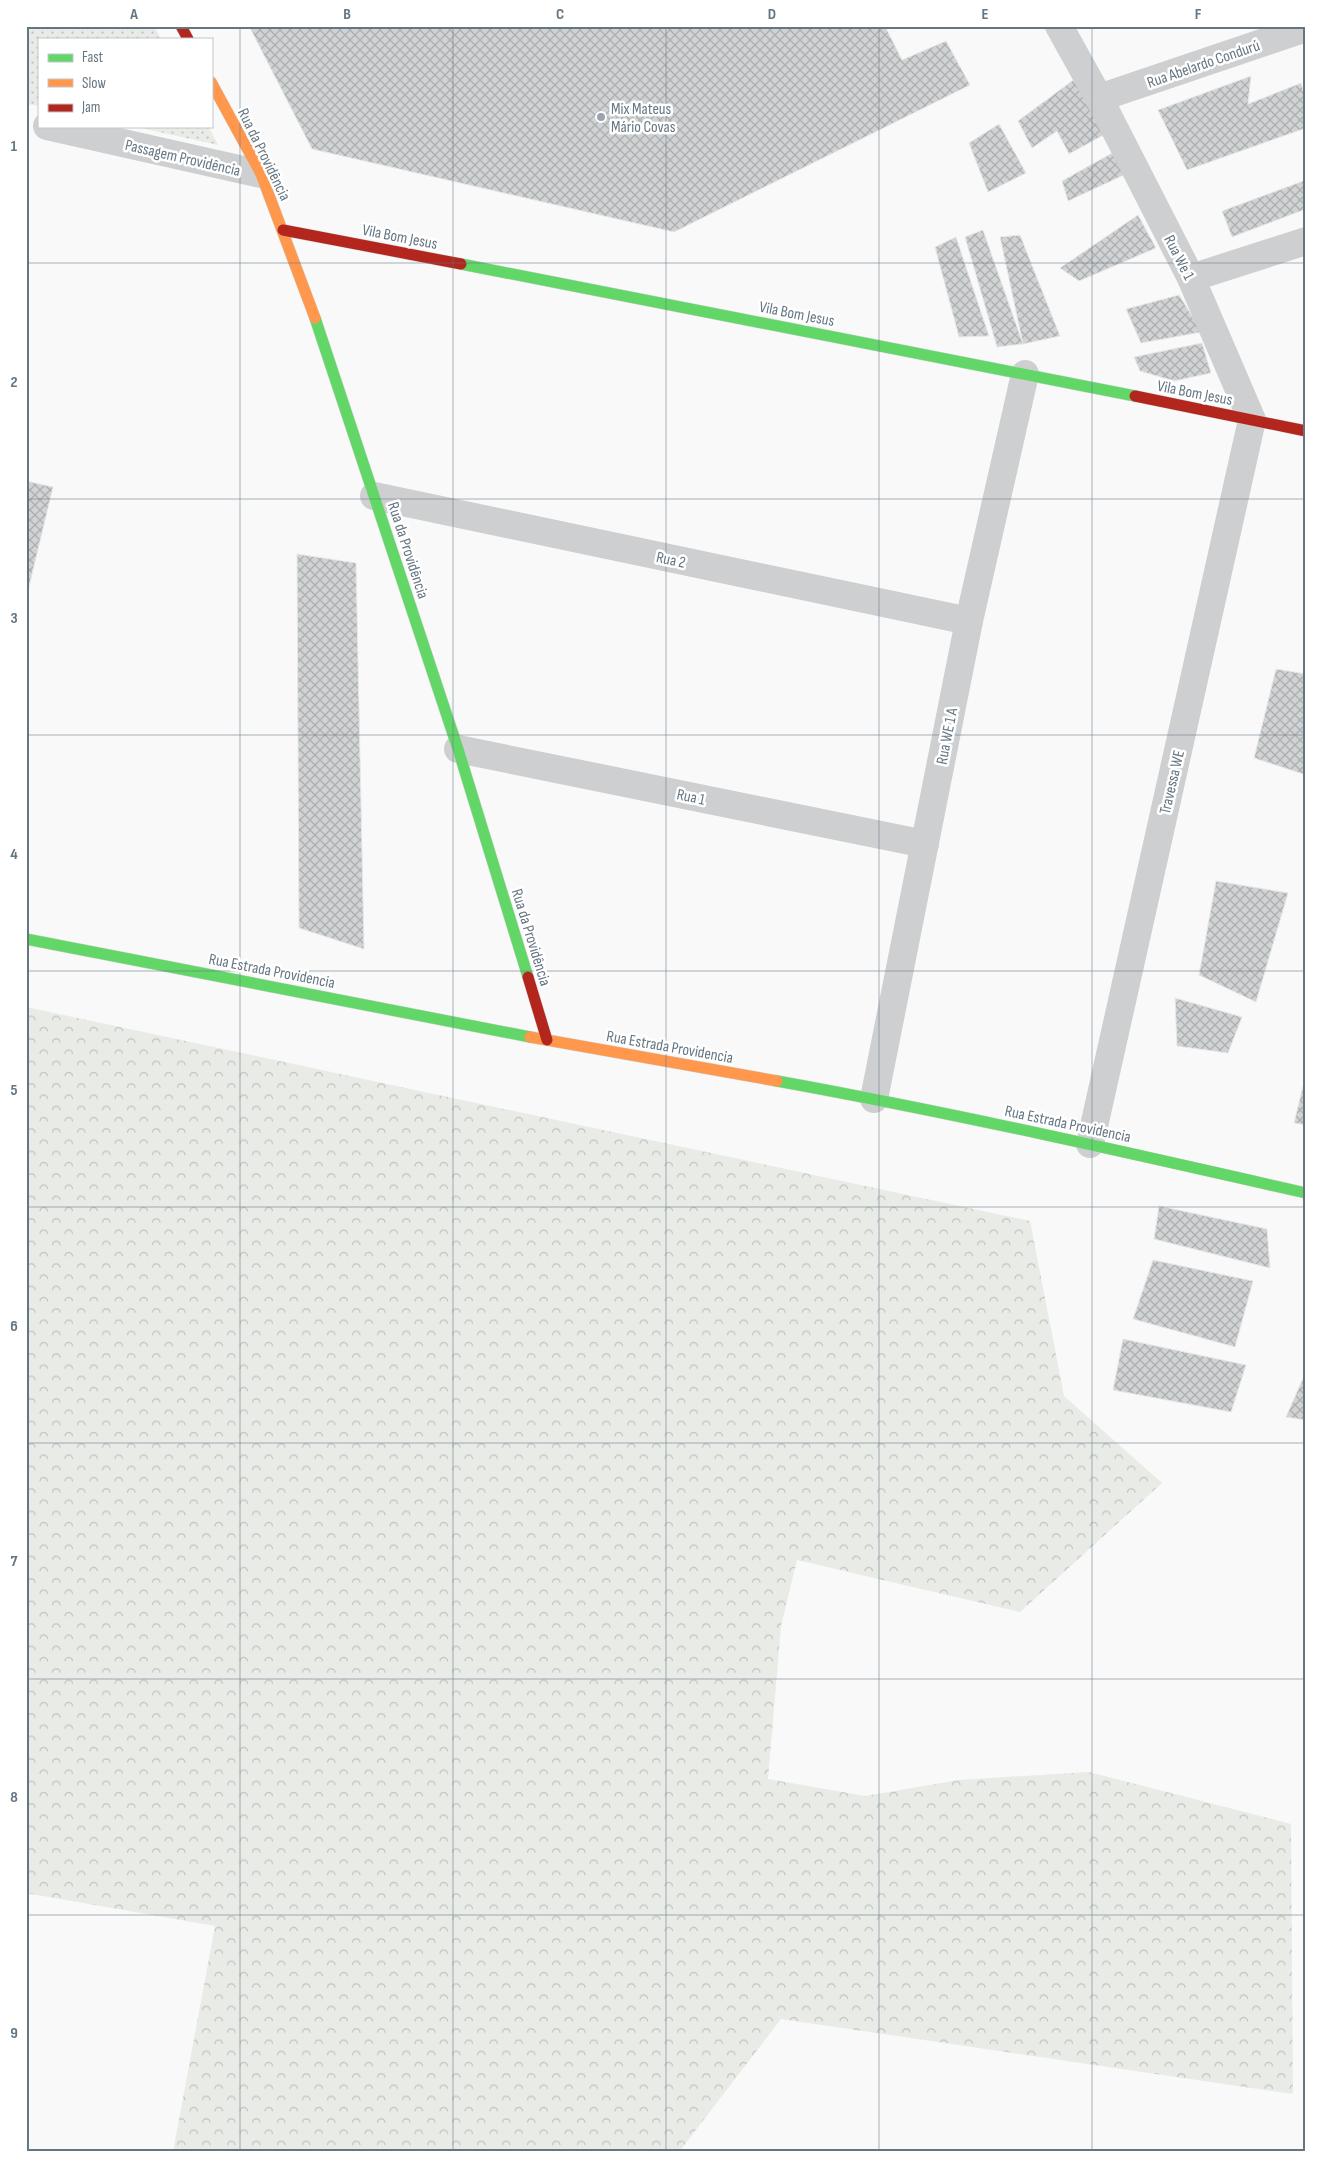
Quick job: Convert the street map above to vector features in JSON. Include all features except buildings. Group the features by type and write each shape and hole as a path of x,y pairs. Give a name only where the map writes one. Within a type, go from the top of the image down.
{"street":[{"path":"181,26 187,38"},
{"name":"Rua We 1","path":"1059,26 1099,98 1191,278 1252,420"},
{"name":"Rua Abelardo Condurú","path":"1099,98 1306,28"},
{"name":"Rua da Providência","path":"212,84 261,174 328,354 458,749 547,1040"},
{"name":"Passagem Providência","path":"56,128 261,174"},
{"name":"Vila Bom Jesus","path":"282,230 1025,374 1306,431"},
{"path":"1191,278 1306,241"},
{"name":"Rua WE 1 A","path":"874,1099 969,621 1025,374"},
{"name":"Travessa WE","path":"1090,1144 1252,420"},
{"name":"Rua 2","path":"374,496 969,621"},
{"name":"Rua 1","path":"458,749 925,844"},
{"name":"Rua Estrada Providencia","path":"26,939 547,1040 874,1099 1090,1144 1306,1193"}],"green space":[{"path":"26,26 154,26 160,38 38,38 38,106 26,104"},
{"path":"141,128 209,128 218,145"},
{"path":"26,1007 1030,1221 1064,1396 1162,1483 1020,1612 797,1560 781,1626 768,1779 865,1796 959,1780 1089,1772 1291,1824 1293,2094 781,2019 679,2152 173,2152 215,1926 26,1893"}],"traffic: fast":[{"path":"461,264 1135,396"},
{"path":"315,318 458,749 528,977"},
{"path":"26,939 530,1037"},
{"path":"777,1081 976,1120 1306,1193"}],"traffic: slow":[{"path":"212,84 261,174 315,318"},
{"path":"530,1037 777,1081"}],"traffic: jam":[{"path":"181,26 187,38"},
{"path":"283,230 461,264"},
{"path":"1135,396 1306,431"},
{"path":"528,977 547,1040"}],"place":[{"name":"Mix Mateus Mário Covas","path":"601,117"}]}
